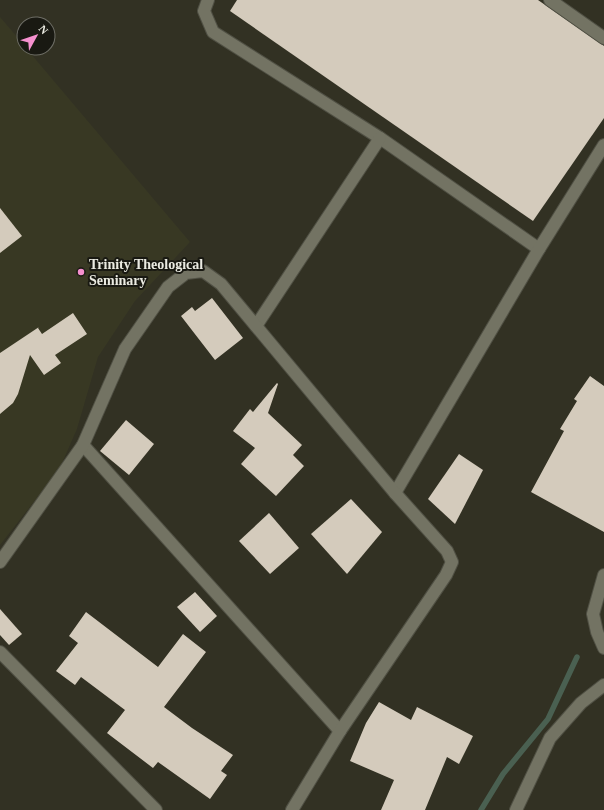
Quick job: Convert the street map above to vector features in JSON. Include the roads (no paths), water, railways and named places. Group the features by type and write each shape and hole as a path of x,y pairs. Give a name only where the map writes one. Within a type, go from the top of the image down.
{"street":[{"path":"208,0 204,10 213,32 380,138 539,249"},
{"path":"550,0 604,38"},
{"path":"256,326 380,138"},
{"path":"395,492 539,249 604,145"},
{"path":"0,562 83,445 125,349 168,287 186,273 203,271 221,284 395,492 447,551 452,562 446,575 340,731 292,810"},
{"path":"83,445 340,731"},
{"path":"604,575 593,614 604,648"},
{"path":"0,652 156,810"},
{"path":"516,810 550,738 580,703 604,685"}],"waterway":[{"path":"481,810 503,774 548,719 577,657"}],"place":[{"name":"Trinity Theological Seminary","path":"81,272"}]}
